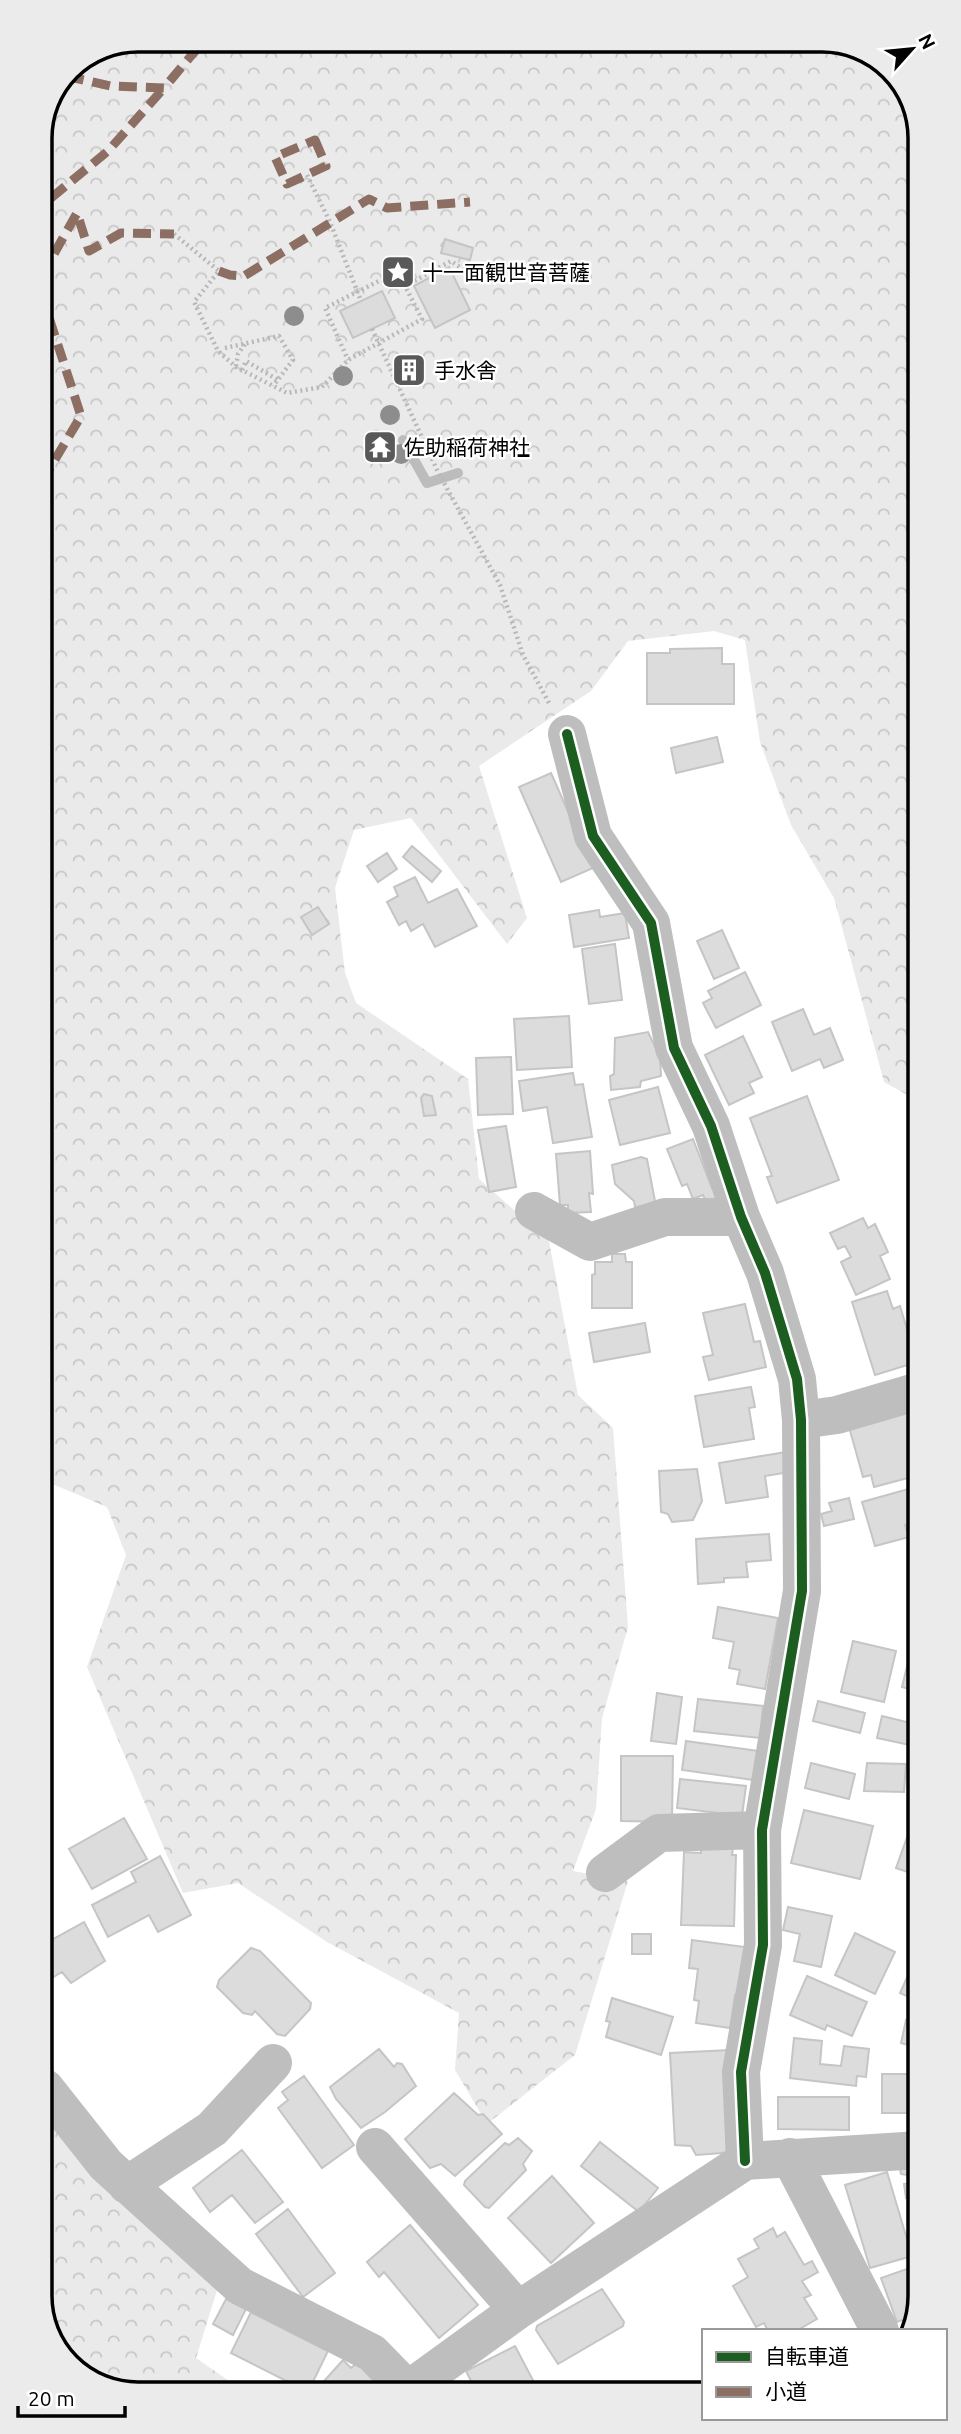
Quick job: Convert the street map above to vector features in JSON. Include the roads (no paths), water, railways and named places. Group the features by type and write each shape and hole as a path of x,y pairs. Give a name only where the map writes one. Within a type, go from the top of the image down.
{"street":[{"path":"567,734 593,836 651,923 674,1048 711,1126 741,1217 765,1273 797,1378 801,1420 802,1591 762,1830 763,1945 741,2072 745,2161"},
{"path":"534,1211 590,1242 665,1217 741,1217"},
{"path":"801,1420 838,1415 908,1394"},
{"path":"605,1873 659,1833 762,1830"},
{"path":"127,2185 212,2129 273,2063"},
{"path":"52,2097 106,2165 240,2286 372,2353 398,2381"},
{"path":"375,2147 519,2310"},
{"path":"421,2381 519,2310 745,2161 908,2151"},
{"path":"790,2157 879,2329"}],"waterway":[{"path":"403,440 427,483 458,473"}],"place":[{"name":"十一面観世音菩薩","path":"398,272"},
{"name":"手水舎","path":"409,370"},
{"name":"佐助稲荷神社","path":"380,447"}]}
